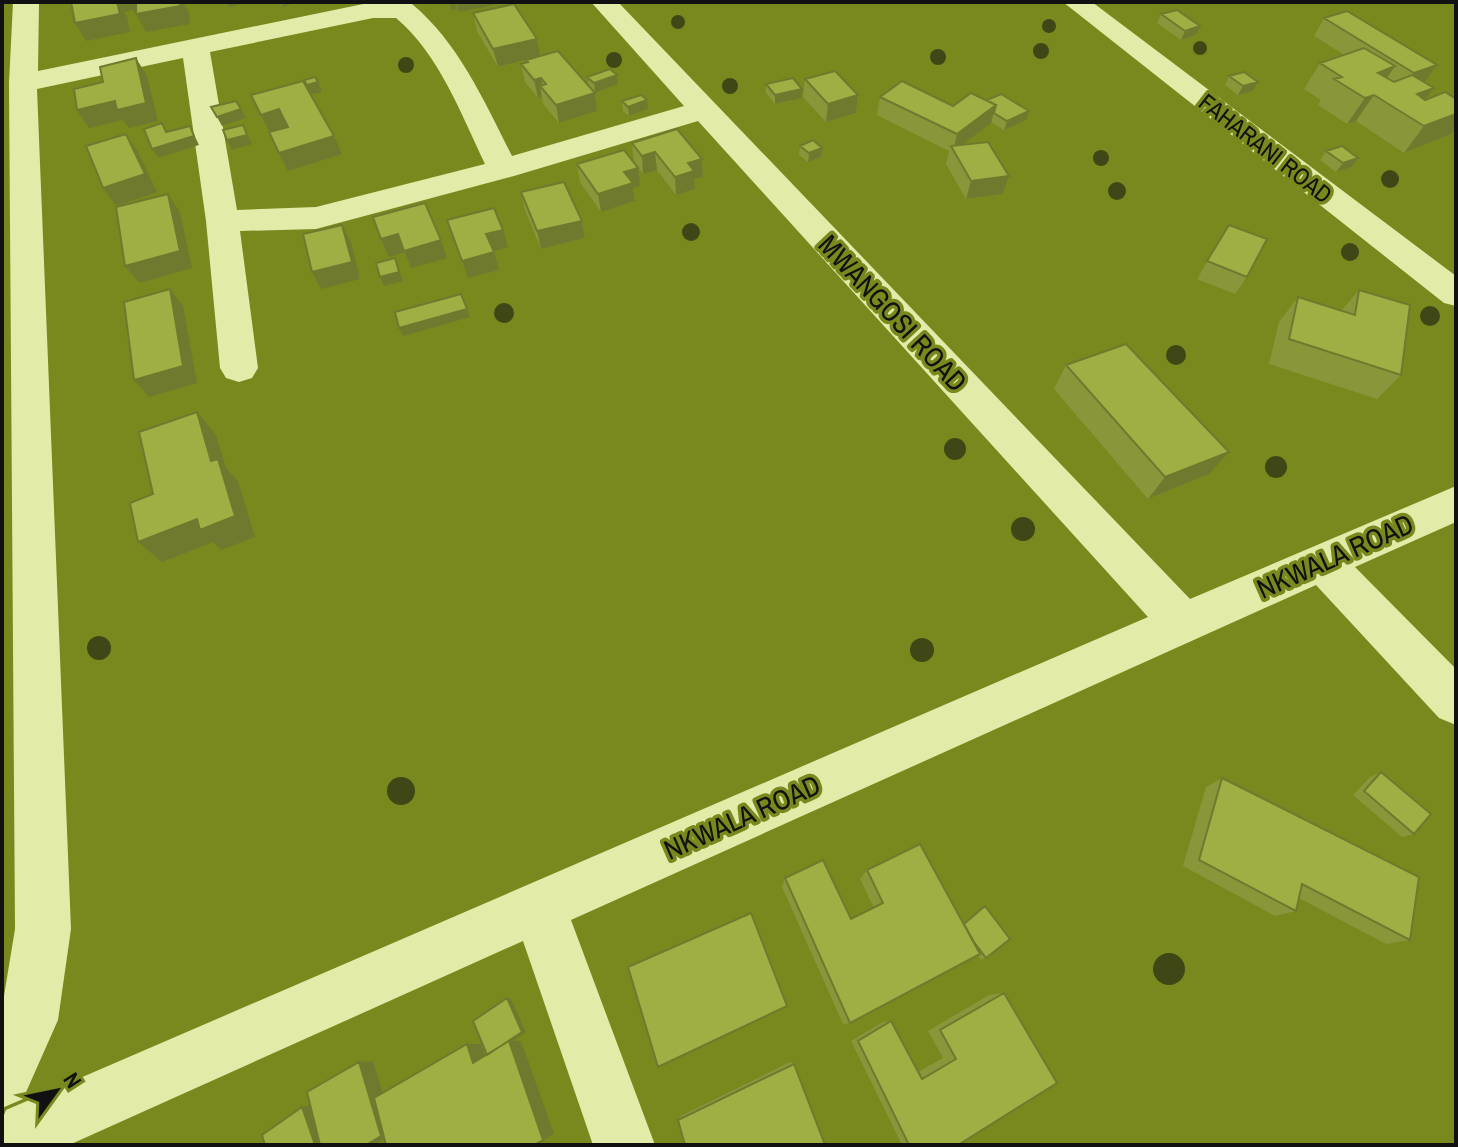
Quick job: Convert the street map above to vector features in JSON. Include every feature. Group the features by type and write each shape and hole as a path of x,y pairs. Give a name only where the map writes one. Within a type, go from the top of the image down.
{"street":[{"path":"26,2 17,442 43,929 29,1020 4,1074 29,1138"},
{"name":"MWANGOSI ROAD","path":"604,2 1183,624"},
{"name":"FAHARANI ROAD","path":"1076,2 1456,294"},
{"path":"23,83 373,10 403,10 422,28 465,92 503,169"},
{"path":"196,49 222,221 239,368"},
{"path":"228,273 265,239 316,218 503,169 703,110"},
{"path":"222,221 316,218"},
{"name":"NKWALA ROAD","path":"29,1138 539,907 1456,503"},
{"path":"1322,562 1456,702"},
{"path":"539,907 624,1145"}],"building":[{"path":"71,2 117,2 120,14 75,23"},
{"path":"136,2 180,2 180,6 136,14"},
{"path":"514,4 537,39 493,49 473,13"},
{"path":"1177,10 1200,26 1185,31 1161,14"},
{"path":"1347,11 1437,65 1414,73 1324,18"},
{"path":"1364,48 1395,66 1378,73 1394,82 1412,75 1434,88 1417,94 1425,100 1445,92 1456,99 1456,114 1424,126 1374,95 1365,98 1334,79 1342,77 1320,63"},
{"path":"558,51 595,93 556,105 540,86 546,84 541,78 534,80 521,64"},
{"path":"136,58 146,103 117,110 115,101 77,110 74,89 103,82 100,67"},
{"path":"610,69 617,75 594,83 587,77"},
{"path":"835,71 858,95 828,104 805,79"},
{"path":"1244,72 1258,82 1243,86 1229,76"},
{"path":"315,77 318,82 307,85 304,80"},
{"path":"793,78 802,89 775,95 766,84"},
{"path":"303,81 334,136 279,153 269,132 288,127 279,109 261,115 251,95"},
{"path":"902,81 953,106 971,93 996,105 957,134 880,97"},
{"path":"1001,94 1029,111 1007,121 994,113 996,105 987,100"},
{"path":"641,95 647,100 628,107 622,101"},
{"path":"236,101 241,109 217,117 211,107"},
{"path":"162,123 166,132 190,126 194,136 152,149 144,129"},
{"path":"243,125 247,135 227,140 223,130"},
{"path":"677,129 702,159 688,163 694,171 675,177 655,152 642,156 632,143"},
{"path":"126,134 145,174 103,188 86,146"},
{"path":"813,140 822,148 809,153 800,146"},
{"path":"988,142 1009,176 971,181 951,146"},
{"path":"1342,146 1358,158 1343,163 1326,151"},
{"path":"624,150 638,168 624,172 633,183 598,194 577,164"},
{"path":"564,182 582,221 537,231 521,192"},
{"path":"168,194 180,251 125,266 116,207"},
{"path":"425,203 441,240 404,251 398,234 381,239 373,217"},
{"path":"494,208 503,230 486,234 494,252 462,261 447,220"},
{"path":"342,225 352,262 312,272 303,234"},
{"path":"1229,225 1267,239 1247,277 1207,261"},
{"path":"395,258 399,272 380,277 376,263"},
{"path":"170,289 183,366 134,380 124,302"},
{"path":"1359,290 1410,305 1401,375 1289,339 1298,297 1355,315"},
{"path":"461,294 467,309 399,328 395,312"},
{"path":"1126,344 1229,452 1165,477 1066,365"},
{"path":"197,412 211,461 218,459 235,516 200,530 197,519 138,542 130,503 153,494 139,432"},
{"path":"1381,772 1431,814 1414,834 1364,791"},
{"path":"1222,778 1419,877 1410,940 1302,884 1296,911 1199,860"},
{"path":"920,844 980,954 850,1023 785,878 823,860 851,919 883,903 867,870"},
{"path":"985,906 1010,939 986,958 964,924"},
{"path":"751,913 787,1006 658,1067 628,967"},
{"path":"1004,993 1057,1083 958,1145 909,1145 858,1041 891,1021 922,1079 956,1059 940,1030"},
{"path":"507,998 522,1032 487,1055 473,1021"},
{"path":"509,1041 543,1140 534,1145 386,1145 374,1098 467,1044 473,1063"},
{"path":"359,1062 381,1136 366,1145 320,1145 307,1092"},
{"path":"794,1064 825,1145 685,1145 678,1120"},
{"path":"302,1107 315,1145 265,1145 262,1135"}]}
